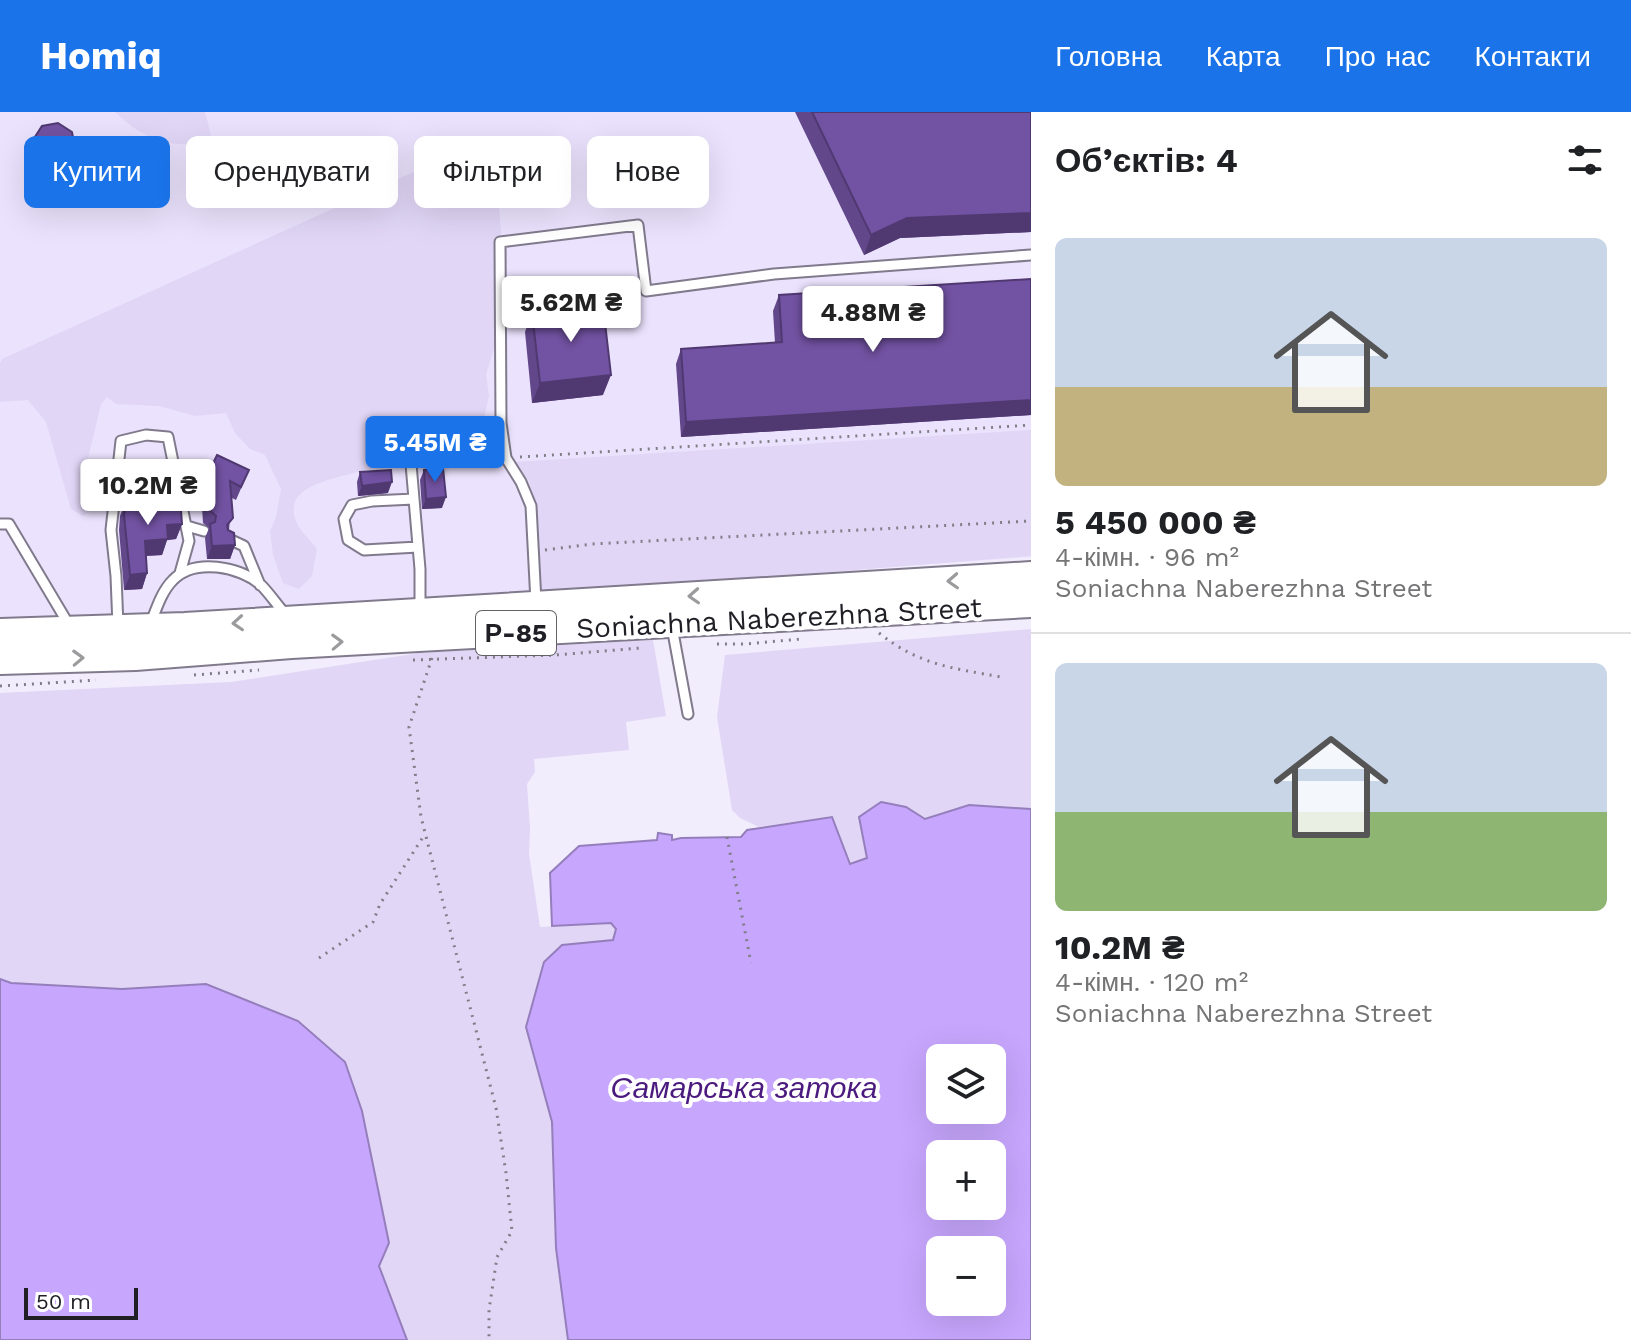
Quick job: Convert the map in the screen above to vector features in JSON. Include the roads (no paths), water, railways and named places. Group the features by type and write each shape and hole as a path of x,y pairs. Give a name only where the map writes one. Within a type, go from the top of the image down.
{"main road":[{"name":"Soniachna Naberezhna Street","path":"425,630 536,605 1031,576"},
{"name":"Soniachna Naberezhna Street","path":"0,633 73,632 134,636 671,624 1031,603"},
{"name":"Soniachna Naberezhna Street","path":"0,660 134,636"}],"lane":[{"path":"536,605 531,506 506,458 501,423 500,242 638,225 646,291 774,274 1031,255"},
{"path":"146,435 168,437 189,541 180,573 134,636 111,530 121,441 146,435"},
{"path":"411,464 425,630"},
{"path":"414,499 352,505 344,519 348,540 364,550 418,547"},
{"path":"0,524 9,524 73,632"},
{"path":"187,526 204,531"},
{"path":"229,539 244,546 260,585 291,632"},
{"path":"180,573 212,568 233,569 260,585"},
{"path":"671,624 688,714"}],"water":[{"name":"Самарська затока","path":"881,802 906,807 925,819 969,805 1031,809 1031,1340 568,1340 556,1248 552,1122 526,1027 544,962 562,945 613,940 616,929 611,923 552,926 550,873 579,846 657,840 658,833 672,835 672,840 741,837 747,830 832,817 850,864 867,858 859,817"},
{"path":"0,979 11,983 122,989 206,984 298,1021 345,1062 362,1111 389,1243 379,1266 407,1340 0,1340"}]}
